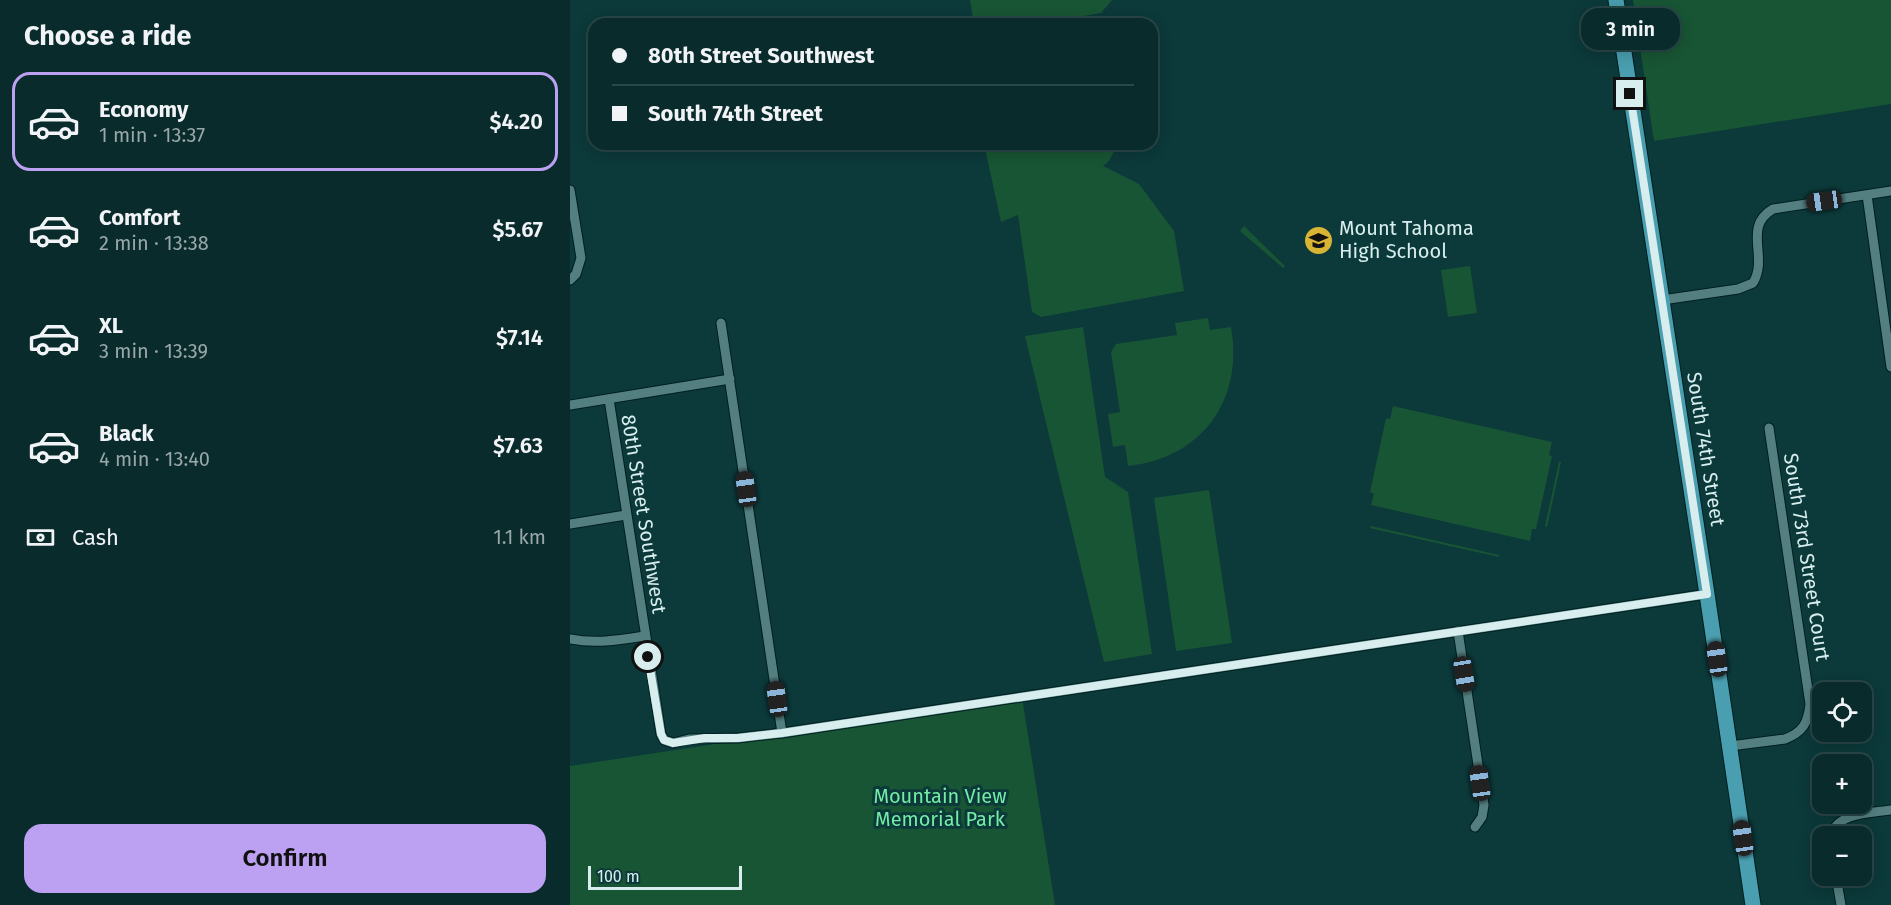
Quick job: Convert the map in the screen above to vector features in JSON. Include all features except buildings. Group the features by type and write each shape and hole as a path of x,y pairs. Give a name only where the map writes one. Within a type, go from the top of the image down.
{"main road":[{"name":"South 74th Street","path":"1616,0 1753,905"}],"street":[{"path":"570,190 581,258 573,277"},
{"path":"1662,300 1738,289 1753,283 1759,268 1757,231 1759,223 1762,217 1773,208 1891,191"},
{"path":"1867,195 1891,367"},
{"path":"721,323 782,733 1707,594"},
{"path":"570,405 730,379"},
{"name":"80th Street Southwest","path":"609,399 645,636 661,734 664,740 673,743 782,733"},
{"name":"South 73rd Street Court","path":"1730,746 1794,736 1805,726 1809,717 1810,695 1769,428"},
{"path":"570,524 626,515"},
{"path":"1458,631 1484,805 1482,817 1474,827"},
{"path":"570,639 594,642 645,636"},
{"path":"1837,826 1846,818 1891,810"},
{"path":"1838,886 1841,905"}],"green space":[{"path":"970,0 1112,0 1101,13 1071,18 973,18"},
{"path":"1633,0 1891,0 1891,104 1654,141"},
{"path":"985,150 1115,150 1109,161 1103,166 1139,184 1174,231 1184,291 1041,317 1032,312 1018,215 1001,222"},
{"path":"1244,226 1285,266 1283,268 1240,231"},
{"path":"1470,266 1477,313 1448,317 1441,270"},
{"path":"1208,318 1210,330 1231,327 1233,354 1231,378 1224,401 1212,421 1197,438 1177,451 1154,461 1128,466 1125,445 1113,447 1108,414 1120,412 1111,352 1116,344 1177,335 1175,323"},
{"path":"1083,327 1105,477 1128,492 1152,654 1104,662 1025,336"},
{"path":"1393,406 1552,442 1549,455 1552,456 1536,529 1532,529 1530,541 1371,505 1374,494 1370,492 1386,418 1390,419"},
{"path":"1559,462 1561,462 1547,527 1545,526"},
{"path":"1209,490 1232,643 1176,651 1154,498"},
{"path":"1371,526 1499,555 1499,557 1370,528"},
{"name":"Mountain View Memorial Park","path":"1022,697 1055,905 570,905 570,766"}],"place":[{"name":"Mount Tahoma High School","path":"1318,240"}],"route":[{"path":"648,657 661,734 664,740 673,743 689,739 738,738 782,733 1707,594 1630,94"}]}
